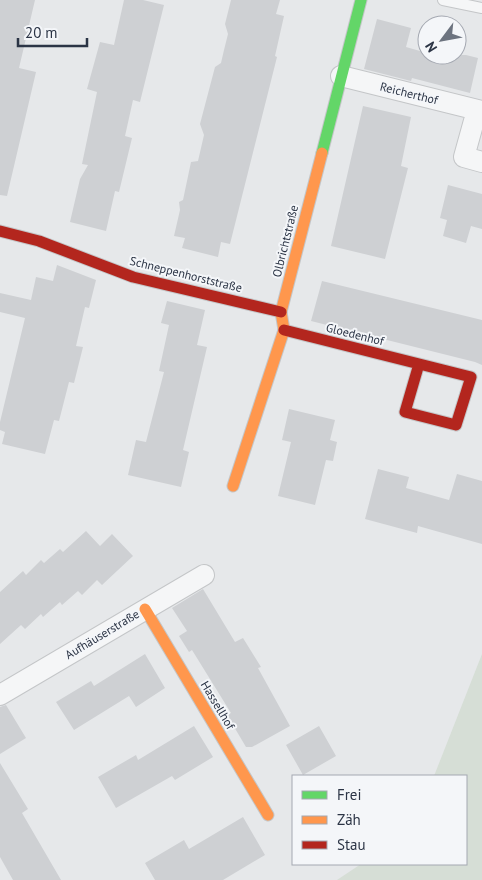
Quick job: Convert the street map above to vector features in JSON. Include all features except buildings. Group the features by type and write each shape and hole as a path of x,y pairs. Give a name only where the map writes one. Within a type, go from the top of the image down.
{"street":[{"name":"Olbrichtstraße","path":"233,486 284,330 281,312 361,0"},
{"name":"Reicherthof","path":"341,76 480,111 464,157 482,162"},
{"name":"Schneppenhorststraße","path":"0,231 39,241 133,277 281,312"},
{"name":"Gloedenhof","path":"284,330 471,377 456,424 405,412 419,364"},
{"name":"Aufhäuserstraße","path":"0,695 204,575"},
{"name":"Hassellhof","path":"145,609 268,815"}],"lane":[{"path":"443,0 482,8"}],"shaded area":[{"path":"482,654 482,880 337,880 360,865 467,865 467,775 434,775"}],"traffic: fast":[{"path":"322,153 361,0"}],"traffic: slow":[{"path":"233,486 284,330 281,312 322,153"},
{"path":"145,609 268,815"}],"traffic: jam":[{"path":"0,231 39,241 133,277 281,312"},
{"path":"284,330 471,377 456,425 405,412 419,364"}]}
